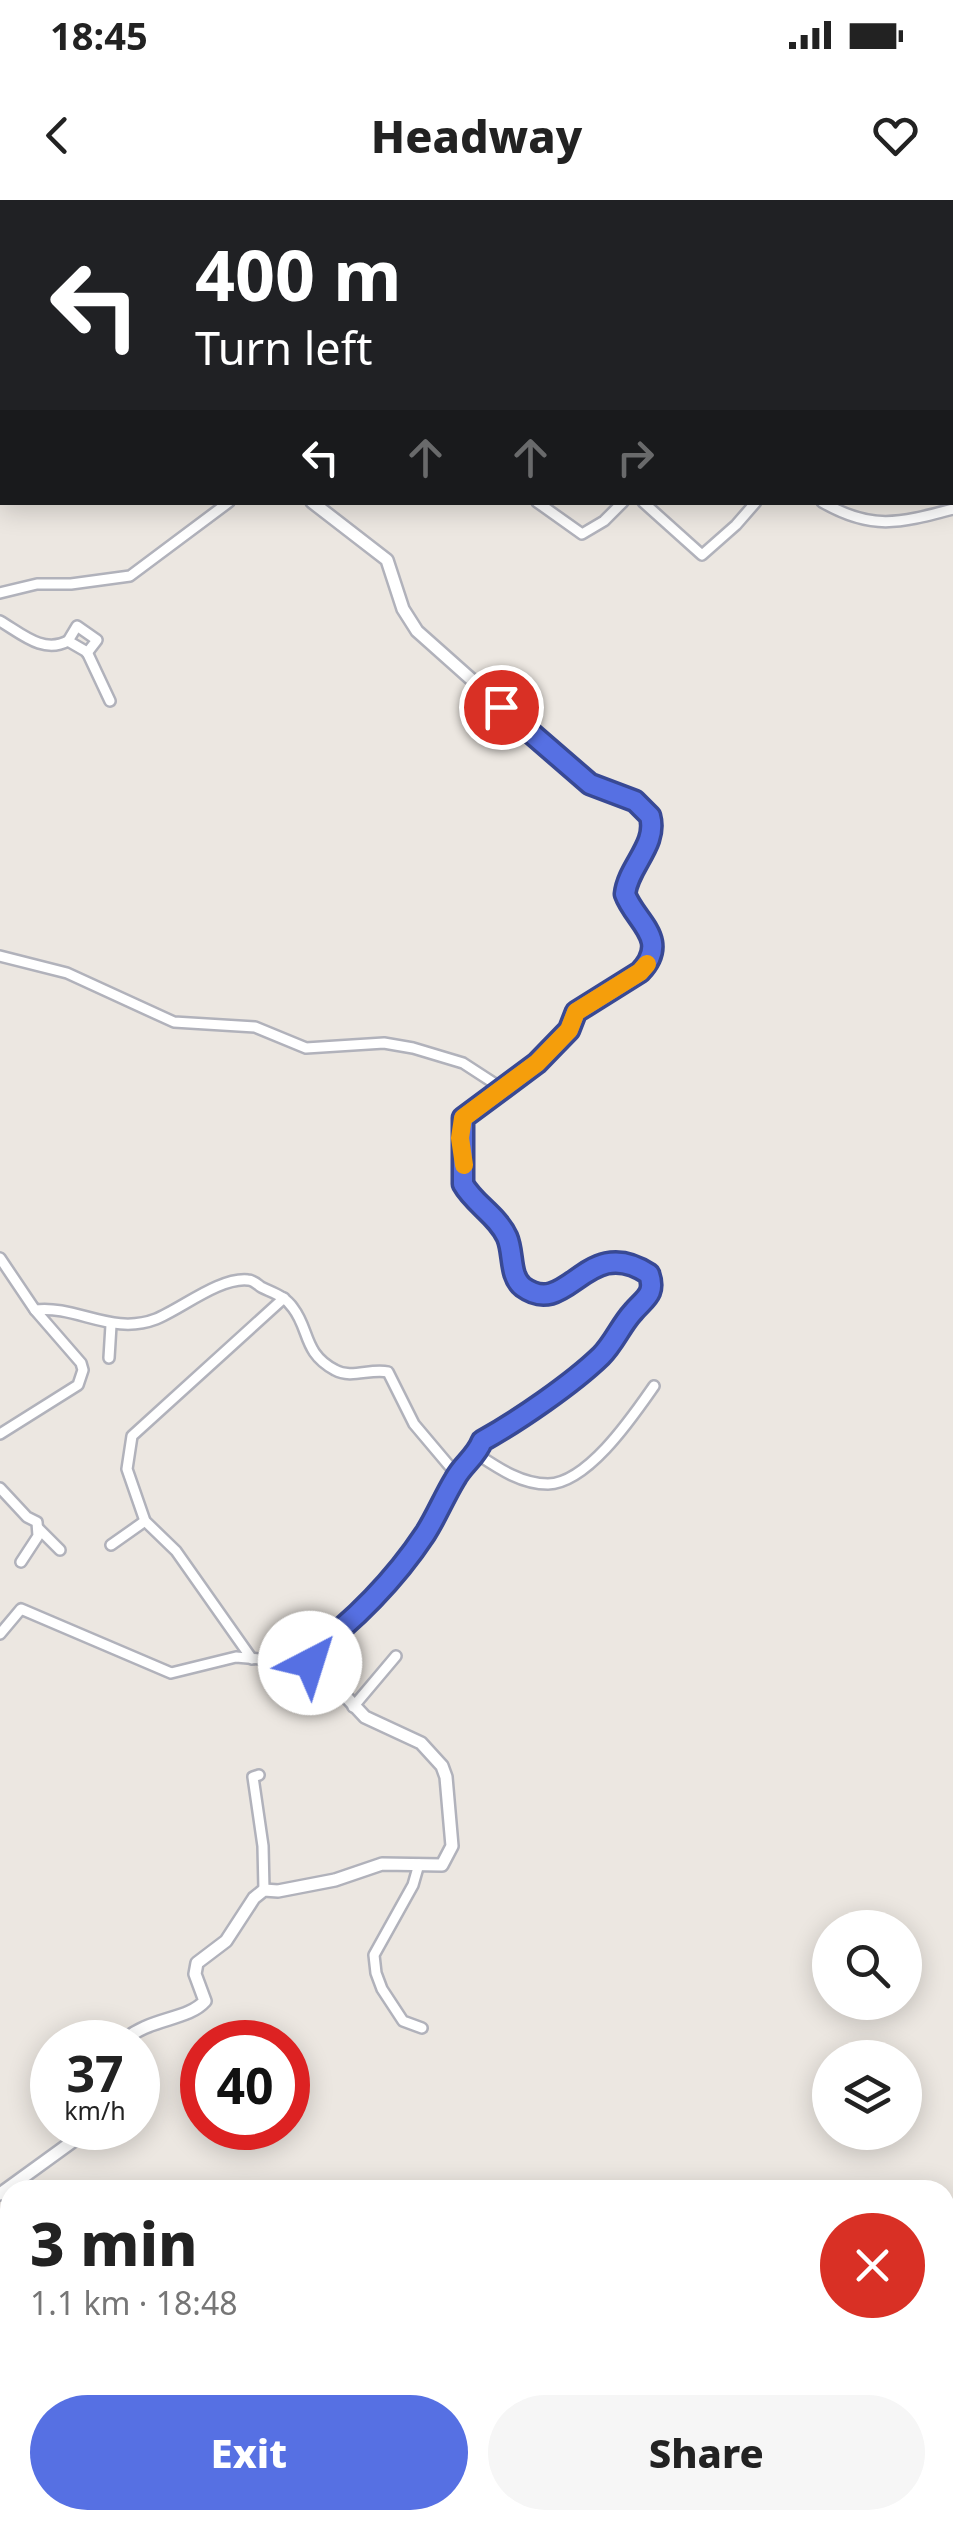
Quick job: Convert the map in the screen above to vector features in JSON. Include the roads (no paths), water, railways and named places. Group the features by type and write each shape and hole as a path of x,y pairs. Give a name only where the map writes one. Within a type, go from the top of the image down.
{"street":[{"path":"0,593 37,584 130,576 226,505"},
{"path":"0,1634 21,1608 171,1673 236,1658 284,1662 308,1656 363,1607 410,1554 482,1441 579,1376 603,1354 633,1312 649,1298 649,1274 640,1268 610,1263 585,1271 558,1292 540,1294 521,1286 513,1271 506,1237 463,1184 463,1118 504,1090 569,1030 576,1012 646,965 652,943 648,929 625,894 628,878 650,839 650,816 635,801 590,784 417,631 403,609 387,560 316,505"},
{"path":"541,505 582,534 604,522 612,506"},
{"path":"647,505 702,556 753,505"},
{"path":"828,505 877,524 953,509"},
{"path":"0,621 45,648 68,641 77,626 98,640 87,652"},
{"path":"68,641 87,652 110,701"},
{"path":"0,956 68,973 174,1022 256,1027 306,1048 384,1043 413,1048 463,1063 504,1090"},
{"path":"0,1258 35,1310 81,1363 78,1385 0,1434"},
{"path":"35,1310 63,1312 111,1325 154,1320 210,1290 248,1280 284,1298 294,1309 310,1348 334,1370 388,1372 414,1424 457,1475"},
{"path":"252,1659 176,1550 145,1520 127,1470 132,1436 284,1298"},
{"path":"109,1358 111,1325"},
{"path":"477,1454 511,1476 548,1484 562,1481 584,1467 624,1428 654,1386"},
{"path":"0,1488 38,1528 38,1536 21,1562"},
{"path":"111,1545 145,1520"},
{"path":"38,1528 60,1550"},
{"path":"160,2020 181,2016 202,2005 197,1963 226,1941 254,1898 264,1890 336,1880 382,1864 442,1866 452,1846 442,1766 425,1746 378,1724 353,1707 308,1656"},
{"path":"353,1707 396,1656"},
{"path":"259,1775 252,1776 263,1846 264,1890"},
{"path":"419,1864 413,1884 374,1954 382,1990 402,2020 422,2028"},
{"path":"19,2180 61,2150"}]}
